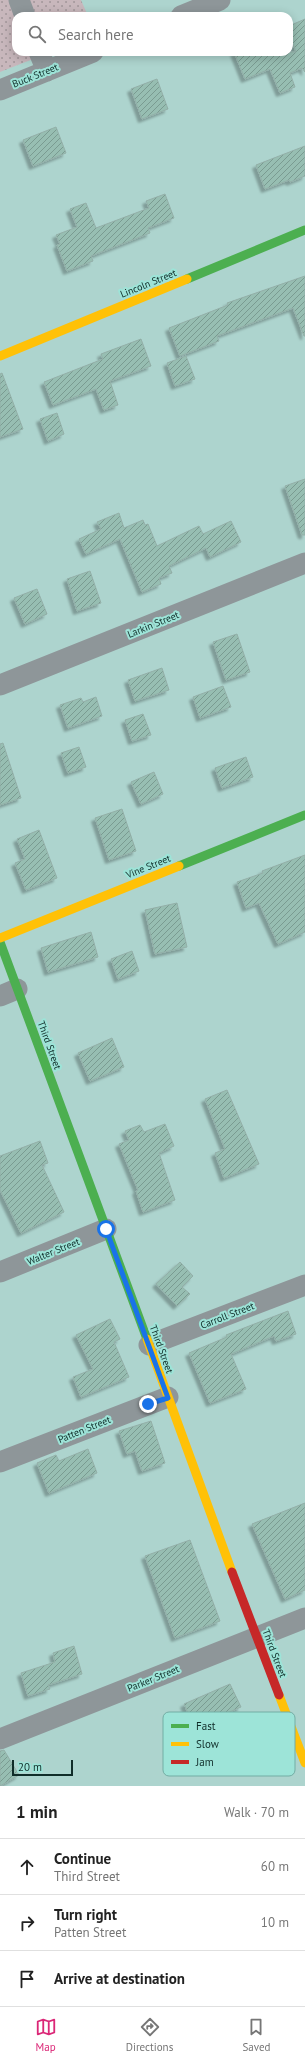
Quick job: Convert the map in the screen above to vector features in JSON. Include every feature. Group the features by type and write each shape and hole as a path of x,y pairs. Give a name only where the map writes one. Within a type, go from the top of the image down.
{"street":[{"path":"19,0 24,12"},
{"path":"190,12 211,2"},
{"name":"Buck Street","path":"0,90 43,61 71,56"},
{"name":"Lincoln Street","path":"0,356 305,230"},
{"name":"Larkin Street","path":"0,685 305,563"},
{"name":"Vine Street","path":"0,938 305,815"},
{"name":"Third Street","path":"0,942 9,992 106,1229 286,1712"},
{"name":"Walter Street","path":"0,1272 106,1229"},
{"name":"Carroll Street","path":"149,1345 305,1285"},
{"name":"Patten Street","path":"0,1462 168,1398"},
{"name":"Parker Street","path":"0,1739 305,1618"},
{"name":"Third Street","path":"295,1737 305,1763"}],"shaded area":[{"path":"0,0 81,0 86,12 12,12 12,56 41,56 0,72"}],"building":[{"path":"305,19 305,72 302,68 290,73 295,87 280,93 270,69 245,79 236,56 293,56 293,52 296,52 293,44 293,24"},
{"path":"157,79 168,109 142,119 131,89"},
{"path":"56,127 66,153 33,166 23,140"},
{"path":"305,146 305,176 265,189 256,165"},
{"path":"165,194 174,218 148,228 150,233 91,256 93,261 67,271 57,245 60,244 56,235 77,227 70,209 86,203 96,228 149,208 146,201"},
{"path":"305,276 305,336 293,308 217,336 219,341 180,356 169,328 228,305 227,303"},
{"path":"141,339 151,366 110,381 118,405 104,410 96,389 53,405 44,382 103,359 101,354"},
{"path":"186,356 195,379 175,386 167,363"},
{"path":"2,373 23,429 0,437 0,374"},
{"path":"57,413 64,434 48,441 40,419"},
{"path":"305,479 305,535 302,535 285,486"},
{"path":"119,513 124,528 143,520 145,525 148,524 157,546 199,526 203,534 231,521 241,542 210,557 206,548 169,566 172,573 159,578 161,584 142,592 120,539 86,554 79,539 101,529 97,522"},
{"path":"90,571 101,603 77,611 67,579"},
{"path":"37,589 47,614 25,624 14,598"},
{"path":"237,634 250,672 226,680 213,642"},
{"path":"162,668 169,690 135,701 128,680"},
{"path":"223,686 231,707 200,718 193,697"},
{"path":"96,697 102,716 68,728 60,705 81,698 83,702"},
{"path":"143,714 151,735 132,741 125,720"},
{"path":"3,743 21,798 0,805 0,744"},
{"path":"79,747 86,767 68,773 61,753"},
{"path":"246,757 253,777 222,788 215,768"},
{"path":"154,772 163,794 141,804 131,782"},
{"path":"122,809 136,851 109,860 95,818"},
{"path":"39,830 57,878 26,890 15,863 25,859 17,839"},
{"path":"305,855 305,932 278,944 259,903 246,908 237,882 263,873 262,871"},
{"path":"177,903 187,947 155,954 145,910"},
{"path":"91,932 98,957 48,972 41,948"},
{"path":"132,951 139,971 118,979 111,959"},
{"path":"112,1038 124,1067 90,1081 78,1053"},
{"path":"227,1090 259,1164 224,1178 215,1153 225,1149 205,1099"},
{"path":"165,1124 174,1146 159,1153 175,1200 143,1212 136,1191 138,1190 119,1144 129,1140 125,1131 140,1125 144,1132"},
{"path":"40,1141 48,1163 42,1165 64,1212 21,1233 0,1190 0,1156"},
{"path":"180,1262 193,1276 182,1287 190,1294 177,1306 156,1284"},
{"path":"288,1311 296,1334 276,1341 274,1336 231,1354 246,1389 210,1403 189,1353 227,1337 226,1335"},
{"path":"110,1319 120,1339 114,1342 129,1377 81,1397 73,1377 93,1369 76,1335"},
{"path":"151,1421 165,1463 142,1471 135,1451 127,1454 119,1431"},
{"path":"88,1449 97,1473 49,1493 37,1463 56,1455 59,1461"},
{"path":"305,1503 305,1590 285,1599 252,1524"},
{"path":"190,1540 220,1621 175,1638 145,1556"},
{"path":"74,1646 82,1674 48,1685 50,1689 28,1696 21,1673 55,1662 53,1653"},
{"path":"230,1684 241,1707 229,1712 187,1712 184,1704"},
{"path":"4,1750 19,1775 0,1786 0,1751"}],"traffic: fast":[{"path":"187,279 305,230"},
{"path":"179,866 305,815"},
{"path":"0,942 147,1339"}],"traffic: slow":[{"path":"0,356 187,279"},
{"path":"0,938 179,866"},
{"path":"147,1339 232,1572"},
{"path":"279,1695 286,1712"},
{"path":"295,1737 305,1763"}],"traffic: jam":[{"path":"232,1572 279,1695"}],"route":[{"path":"106,1229 168,1398 148,1404"}]}
